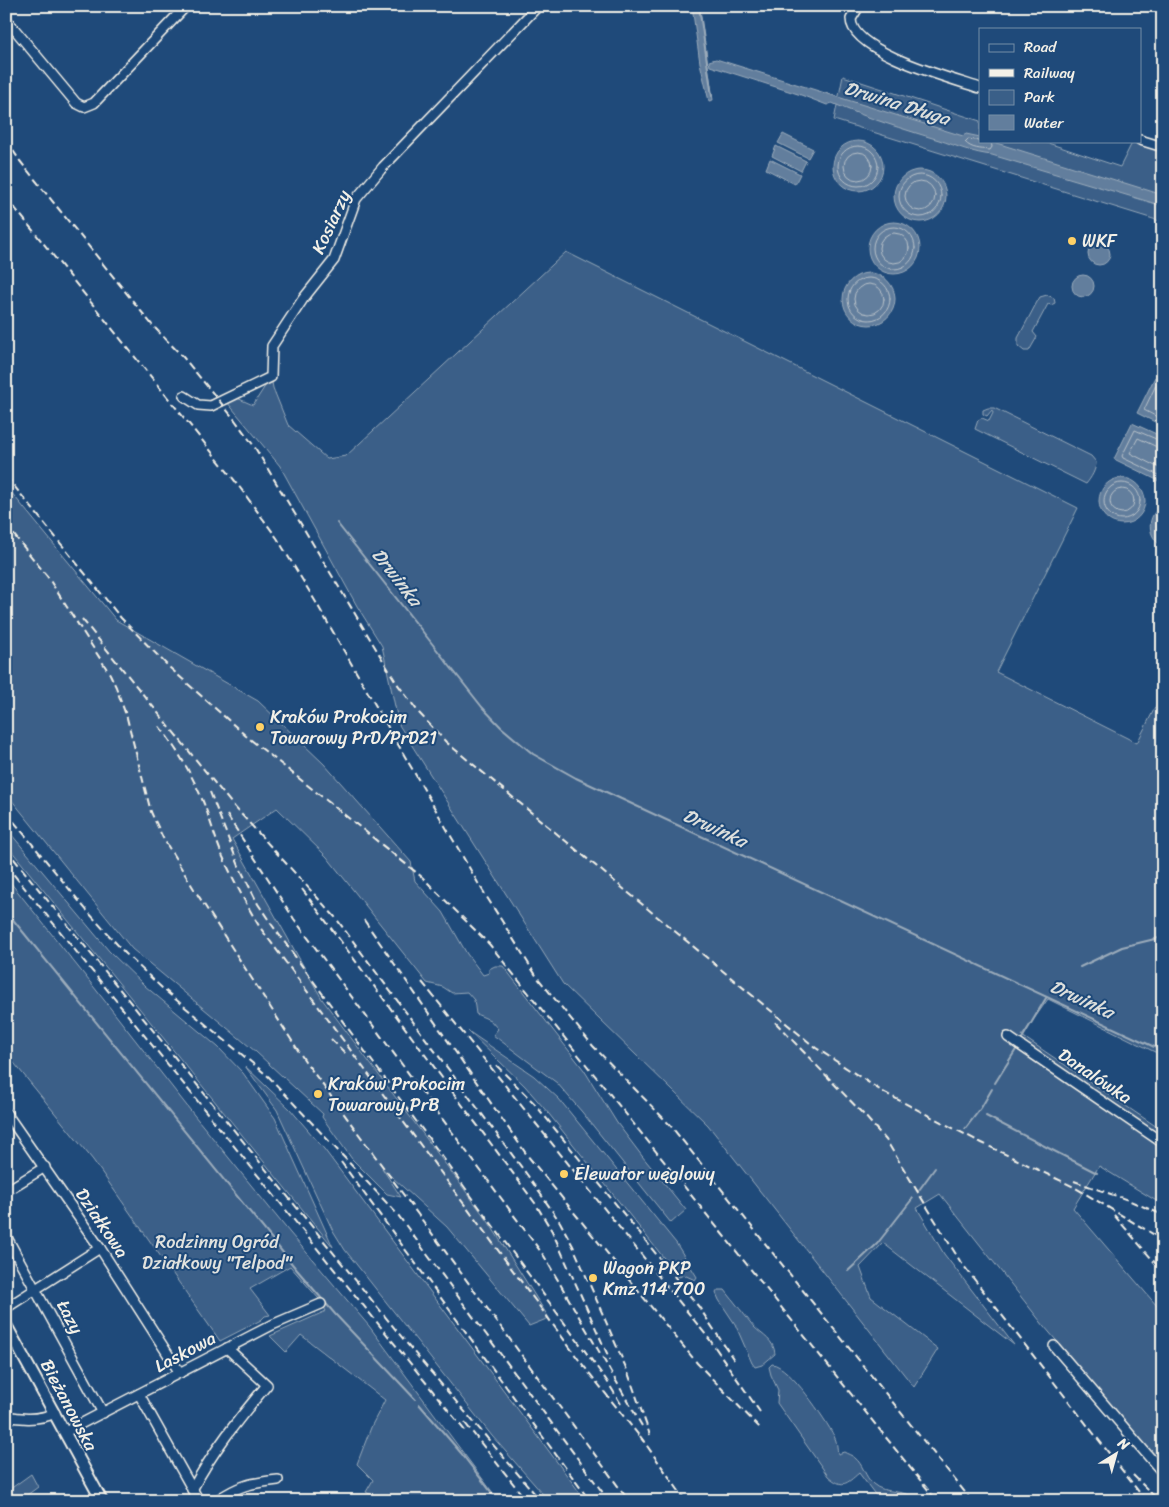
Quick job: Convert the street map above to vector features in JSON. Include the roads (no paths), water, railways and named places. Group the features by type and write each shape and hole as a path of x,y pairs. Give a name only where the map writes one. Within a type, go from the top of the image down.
{"street":[{"path":"6,19 76,102 84,107 94,104 186,6"},
{"name":"Kosiarzy","path":"184,396 198,405 211,406 271,377 272,346 303,300 334,260 356,199 383,167 538,6"},
{"path":"859,6 851,19 853,29 883,52 901,62 979,88"},
{"path":"1142,141 1163,147"},
{"name":"Danalówka","path":"1008,1037 1163,1143"},
{"name":"Działkowa","path":"6,1112 100,1248 180,1373"},
{"path":"6,1191 45,1167"},
{"name":"Łazy","path":"6,1236 103,1413"},
{"path":"6,1308 100,1248"},
{"name":"Laskowa","path":"65,1432 272,1325 321,1304"},
{"name":"Bieżanowska","path":"6,1325 102,1501"},
{"path":"1054,1346 1163,1473"},
{"path":"192,1490 199,1476 235,1424 267,1386 227,1348"},
{"path":"139,1394 198,1501"},
{"path":"6,1416 18,1418 44,1416 54,1412"},
{"path":"216,1501 233,1490 253,1483 278,1480"}],"water":[{"path":"692,6 699,6 713,100 709,101 700,63"},
{"path":"716,59 963,136 966,134 979,137 979,142 993,142 1163,195 1163,206 992,155 965,149 832,103 827,105 710,66 709,61"},
{"path":"783,134 813,149 808,158 778,143"},
{"path":"853,141 863,141 876,148 883,161 883,171 876,184 863,191 853,191 844,187 837,180 833,171 833,161 837,152 844,145"},
{"path":"776,146 806,161 801,171 772,156"},
{"path":"770,159 800,174 795,184 766,169"},
{"path":"915,170 925,170 939,177 946,191 946,201 939,215 925,222 915,222 905,218 898,211 894,201 894,191 898,181 905,174"},
{"path":"894,222 908,226 916,234 920,248 916,262 908,270 894,274 880,270 872,262 868,248 872,234 880,226"},
{"path":"1099,243 1107,246 1110,254 1107,262 1099,265 1091,262 1088,254 1091,246"},
{"path":"864,273 874,273 888,280 895,294 895,304 888,318 874,325 864,325 854,321 847,314 843,304 843,294 847,284 854,277"},
{"path":"1083,275 1091,278 1094,286 1091,294 1083,297 1075,294 1072,286 1075,278"},
{"path":"1155,377 1163,381 1163,426 1137,413"},
{"path":"1132,423 1163,437 1163,483 1114,459"},
{"path":"1127,478 1139,484 1144,492 1144,510 1139,518 1131,523 1117,524 1105,518 1100,510 1099,496 1105,484 1113,479"},
{"path":"1163,505 1163,547 1154,538 1150,526 1153,515"}],"waterway":[{"path":"699,6 712,96"},
{"name":"Drwinka","path":"337,523 482,707 501,727 533,754 576,778 1163,1051"},
{"path":"6,911 297,1270 335,1314 415,1399"},
{"path":"1080,967 1122,947 1163,937"},
{"path":"1020,1042 1046,998"},
{"path":"995,1083 1017,1048"},
{"path":"965,1129 981,1108 992,1089"},
{"path":"986,1116 1097,1173"},
{"path":"919,1190 935,1168"},
{"path":"848,1271 877,1244 913,1198"},
{"path":"419,1404 461,1453 498,1501"}],"railway":[{"path":"6,140 20,161 153,326 183,357 235,420 254,446 396,682 419,713 446,742 816,1048 883,1092 982,1143 1074,1187 1163,1240"},
{"path":"6,197 235,481 277,538 478,883 537,977 593,1046 670,1125 972,1501"},
{"path":"6,476 121,618 169,667 246,736 422,877 490,945 937,1501"},
{"path":"6,525 47,576 110,674 127,718 151,812 163,838 194,889 305,1061 629,1501"},
{"path":"82,619 231,803 335,917 528,1176 560,1222 573,1246 627,1370 650,1435"},
{"path":"159,726 178,752 193,780 205,806 223,857 259,926 579,1360 644,1442"},
{"path":"210,792 239,866 258,904 272,925 607,1381 621,1404"},
{"path":"6,812 88,912 125,953 162,988 269,1077 398,1215 609,1501"},
{"path":"227,815 294,919 544,1256 642,1426"},
{"path":"6,849 413,1351 541,1501"},
{"path":"6,865 466,1432"},
{"path":"302,889 535,1203 552,1231 610,1360"},
{"path":"364,920 527,1155 697,1363 760,1428"},
{"path":"422,982 710,1340 760,1412"},
{"path":"775,1022 886,1140 960,1261 1146,1501"},
{"path":"331,1039 348,1056"},
{"path":"496,1065 534,1103 699,1307 734,1360"},
{"path":"341,1162 590,1501"},
{"path":"1074,1181 1128,1200 1163,1215"},
{"path":"1114,1215 1163,1272"},
{"path":"465,1423 527,1501"},
{"path":"640,1436 686,1501"},
{"path":"1133,1475 1159,1501"}],"place":[{"name":"WKF","path":"1072,241"},
{"name":"Kraków Prokocim Towarowy PrD/PrD21","path":"260,727"},
{"name":"Kraków Prokocim Towarowy PrB","path":"318,1094"},
{"name":"Elewator węglowy","path":"564,1174"},
{"name":"Wagon PKP Kmz 114 700","path":"593,1278"}],"water label":[{"name":"Drwina Długa","path":"897,103"}],"park label":[{"name":"Rodzinny Ogród Działkowy \"Telpod\"","path":"217,1252"}]}
